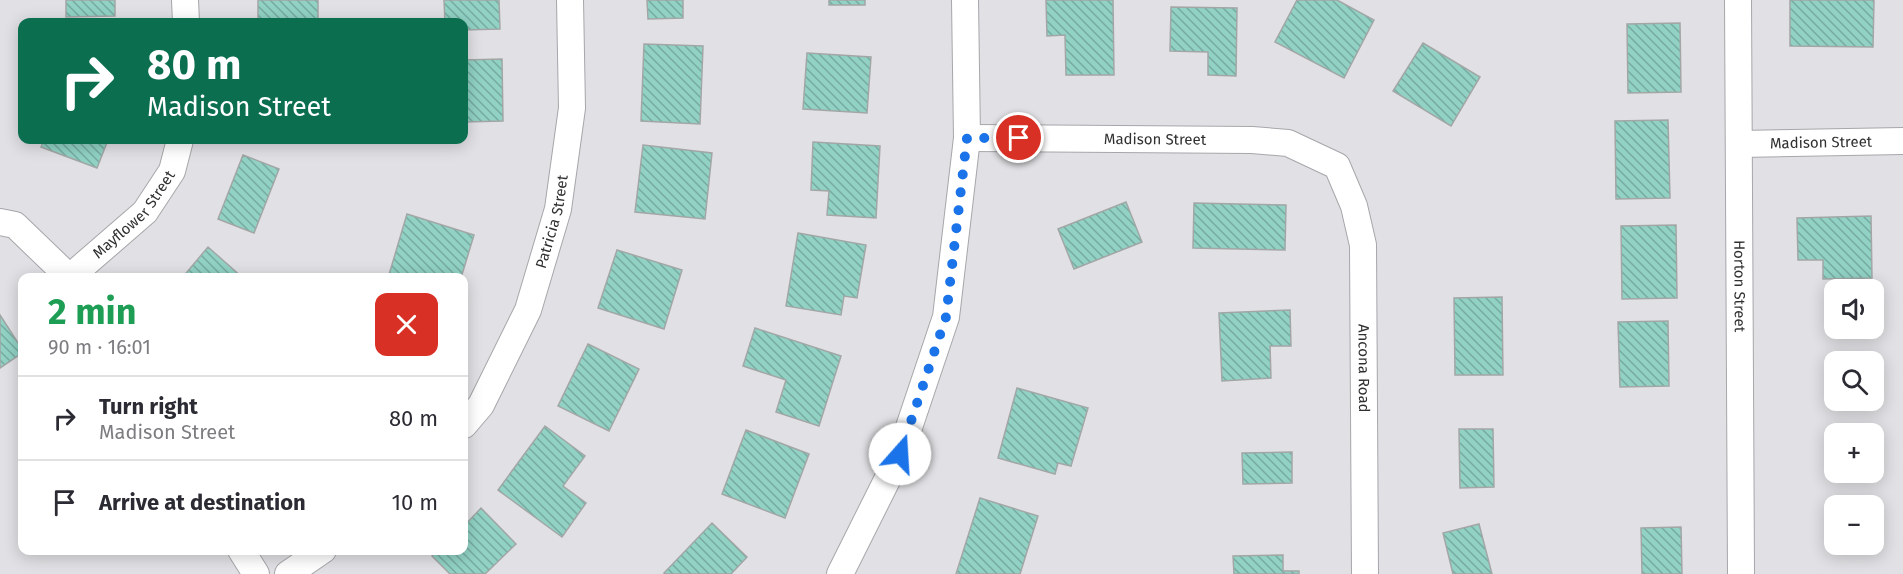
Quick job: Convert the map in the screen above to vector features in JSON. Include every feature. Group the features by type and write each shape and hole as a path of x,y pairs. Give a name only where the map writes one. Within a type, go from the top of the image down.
{"street":[{"path":"186,0 186,18"},
{"name":"Patricia Street","path":"468,421 481,405 528,310 558,209 572,108 570,0"},
{"path":"840,574 900,454 946,317 967,138 965,0"},
{"name":"Horton Street","path":"1738,0 1741,574"},
{"name":"Madison Street","path":"967,138 1252,140 1288,143 1337,166"},
{"name":"Madison Street","path":"1740,144 1903,141"},
{"name":"Mayflower Street","path":"75,273 145,212 172,171 179,144"},
{"name":"Ancona Road","path":"1337,166 1354,206 1363,245 1365,574"},
{"path":"0,222 15,225 66,273"},
{"path":"244,555 256,574"},
{"path":"288,574 316,555"}],"building":[{"path":"66,0 115,0 115,16 66,17"},
{"path":"258,0 318,0 318,18 258,18"},
{"path":"444,0 499,0 500,29 468,30 468,18 445,18"},
{"path":"647,0 683,0 683,18 648,19"},
{"path":"829,0 865,0 865,5 829,5"},
{"path":"1046,0 1113,0 1114,75 1066,75 1065,35 1047,36"},
{"path":"1297,0 1337,0 1374,20 1344,78 1275,42"},
{"path":"1790,0 1874,0 1873,47 1790,46"},
{"path":"1171,7 1237,8 1236,76 1208,75 1208,52 1170,51"},
{"path":"1680,23 1681,92 1628,93 1627,24"},
{"path":"1423,43 1480,77 1451,126 1393,91"},
{"path":"644,44 703,46 700,124 641,121"},
{"path":"807,53 871,57 867,113 803,109"},
{"path":"502,59 503,121 468,122 468,60"},
{"path":"1668,120 1670,198 1616,199 1615,121"},
{"path":"813,142 880,146 876,218 827,215 829,191 811,190"},
{"path":"42,144 106,144 97,168 41,147"},
{"path":"643,145 712,153 705,219 635,212"},
{"path":"243,155 279,169 254,233 218,219"},
{"path":"1126,202 1142,242 1074,269 1058,229"},
{"path":"1194,203 1286,205 1285,250 1193,248"},
{"path":"407,214 474,235 463,273 389,273"},
{"path":"1871,216 1872,278 1823,279 1823,260 1798,260 1797,218"},
{"path":"1676,225 1677,298 1622,299 1621,226"},
{"path":"798,233 866,245 857,298 844,296 841,315 786,306"},
{"path":"208,247 237,273 186,273"},
{"path":"617,250 682,270 664,329 598,308"},
{"path":"1502,297 1503,375 1455,375 1454,298"},
{"path":"1290,310 1291,346 1270,346 1271,378 1222,381 1219,313"},
{"path":"0,315 18,343 18,356 0,368"},
{"path":"1668,321 1669,386 1620,387 1618,322"},
{"path":"755,328 841,356 819,426 776,412 786,380 743,366"},
{"path":"588,344 639,369 609,431 558,406"},
{"path":"1017,388 1088,408 1071,466 1058,463 1055,474 998,458"},
{"path":"545,426 585,456 563,486 586,503 562,537 498,490"},
{"path":"1459,429 1493,429 1494,487 1460,488"},
{"path":"746,430 809,454 785,518 722,494"},
{"path":"1292,452 1292,483 1243,484 1242,453"},
{"path":"980,498 1038,516 1020,574 956,574"},
{"path":"481,508 516,544 485,574 450,574 432,556 468,555 468,522"},
{"path":"712,523 747,557 731,574 664,573"},
{"path":"1479,524 1492,574 1453,574 1443,533"},
{"path":"1681,527 1682,574 1642,574 1641,528"},
{"path":"1283,555 1283,571 1299,571 1299,574 1234,574 1233,556"}],"route":[{"path":"900,454 946,317 967,138 1019,138"}]}
